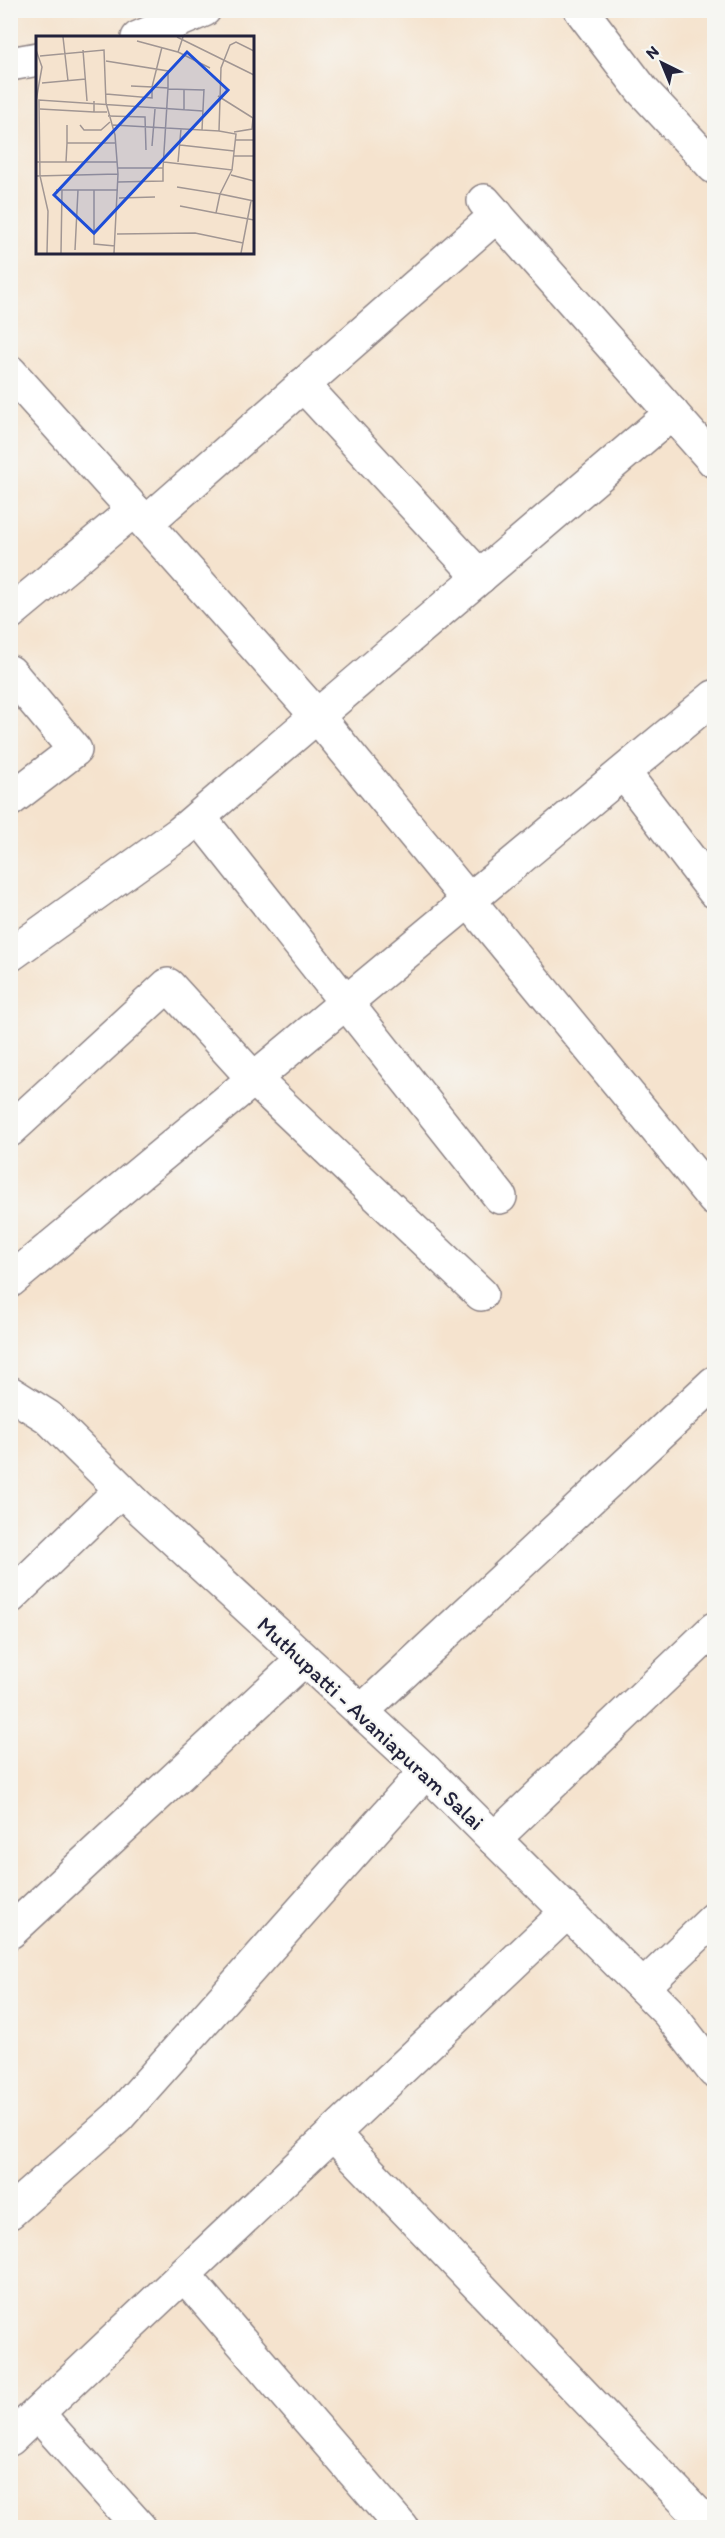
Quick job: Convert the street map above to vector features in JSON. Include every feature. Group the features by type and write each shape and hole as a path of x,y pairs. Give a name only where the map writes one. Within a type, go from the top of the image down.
{"street":[{"path":"143,36 204,10"},
{"path":"581,10 642,90 699,131 714,167"},
{"path":"10,64 36,59"},
{"path":"10,613 140,516 303,384 491,208 714,461"},
{"path":"10,372 317,716 714,1199"},
{"path":"303,384 480,577"},
{"path":"10,955 199,817 672,413"},
{"path":"10,672 75,750 10,800"},
{"path":"10,1281 714,697"},
{"path":"624,773 714,891"},
{"path":"199,817 500,1197"},
{"path":"10,1130 168,985 254,1079 481,1294"},
{"path":"361,1712 714,1383"},
{"name":"Muthupatti - Avaniapuram Salai","path":"10,1393 48,1417 121,1490 426,1771 668,2012 714,2071"},
{"path":"10,1597 121,1490"},
{"path":"494,1839 714,1629"},
{"path":"10,1932 303,1660"},
{"path":"10,2212 118,2117 426,1771"},
{"path":"10,2439 567,1912"},
{"path":"643,1987 714,1919"},
{"path":"333,2134 711,2528"},
{"path":"184,2274 402,2528"},
{"path":"38,2414 140,2528"}]}
